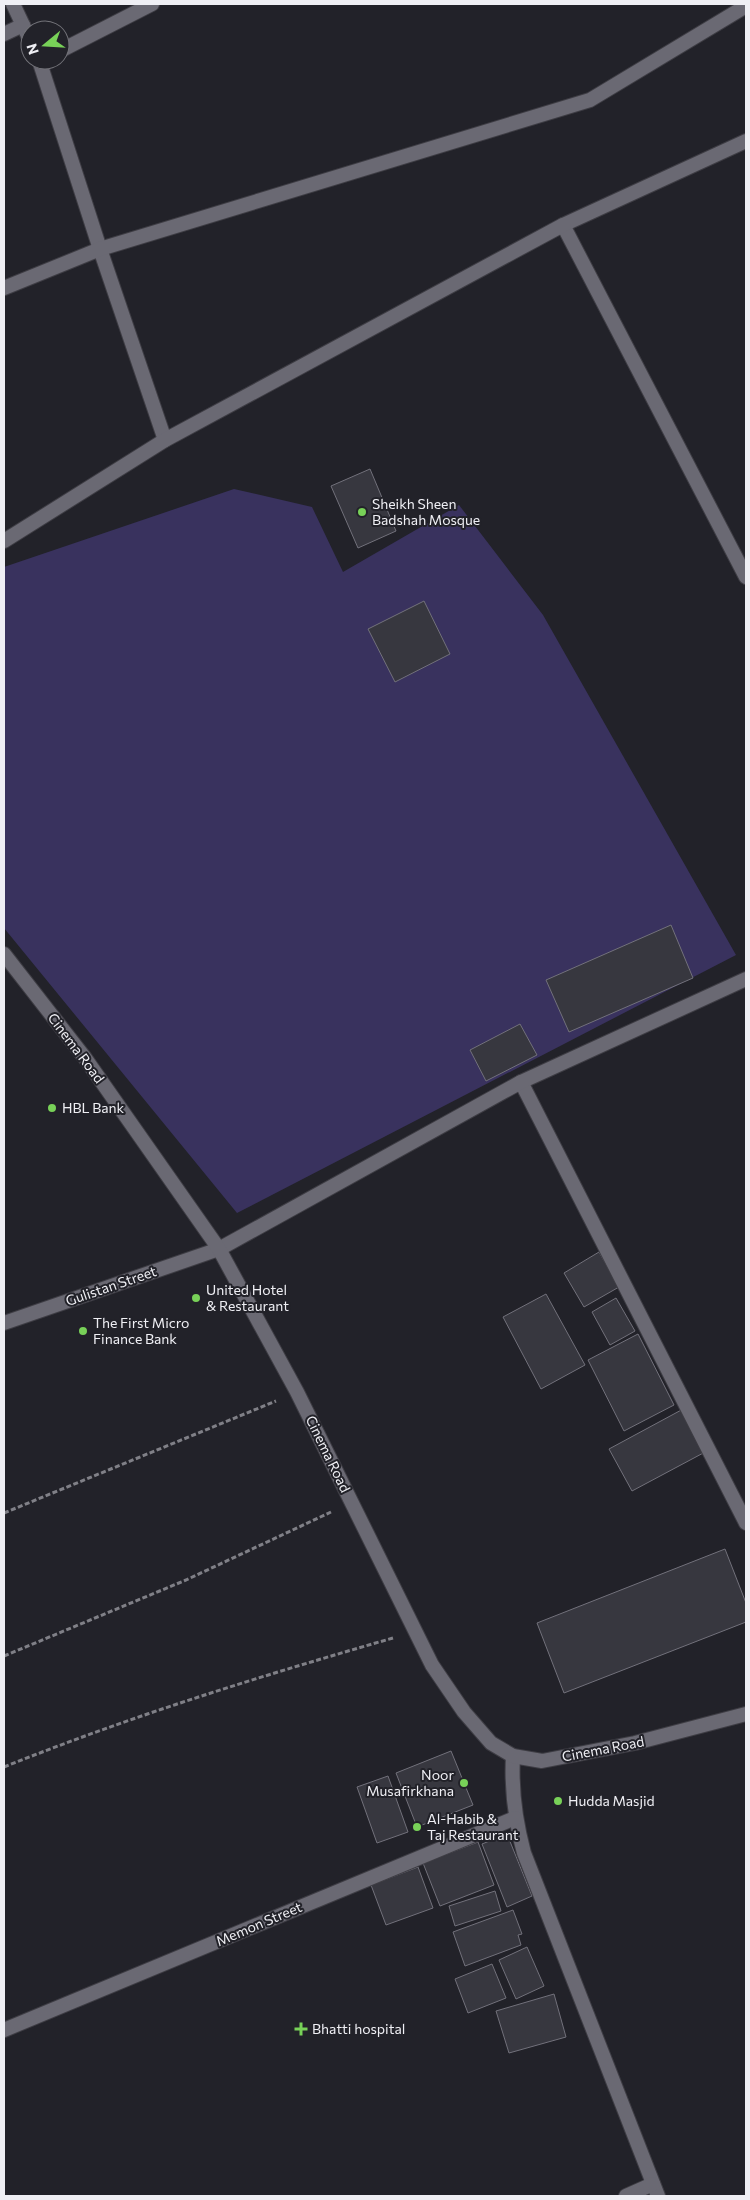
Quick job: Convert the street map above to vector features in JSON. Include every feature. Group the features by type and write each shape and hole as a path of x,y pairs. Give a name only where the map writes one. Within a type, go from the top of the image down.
{"street":[{"path":"13,4 21,20"},
{"path":"70,46 152,4"},
{"path":"4,288 100,249 590,100 746,6"},
{"path":"4,34 20,26"},
{"path":"44,70 100,249 166,440"},
{"path":"4,541 166,440 563,225 746,141"},
{"path":"563,225 746,577"},
{"name":"Cinema Road","path":"4,954 85,1058 219,1249 297,1392 432,1665 464,1712 491,1743 513,1756 542,1761 634,1743 746,1714"},
{"name":"Gulistan Street","path":"4,1323 219,1249 521,1082 746,978"},
{"path":"521,1082 746,1523"},
{"path":"513,1756 512,1788 515,1818 524,1853 656,2190 626,2196"},
{"name":"Memon Street","path":"4,2030 515,1818"}],"path":[{"path":"4,1512 297,1392"},
{"path":"4,1656 186,1580 352,1503"},
{"path":"4,1767 76,1738 254,1678 416,1632"}],"shaded area":[{"path":"234,489 312,507 343,572 459,505 543,615 736,955 237,1213 4,928 4,567"}],"building":[{"path":"370,469 396,531 358,548 331,486"},
{"path":"424,601 450,654 395,682 368,629"},
{"path":"671,925 693,978 569,1032 546,980"},
{"path":"520,1024 537,1055 486,1081 470,1050"},
{"path":"599,1252 619,1287 584,1307 564,1273"},
{"path":"546,1294 585,1365 541,1389 503,1317"},
{"path":"616,1298 635,1331 610,1345 592,1312"},
{"path":"638,1334 674,1405 624,1431 588,1360"},
{"path":"685,1408 707,1451 632,1491 609,1449"},
{"path":"725,1549 746,1603 746,1622 564,1693 537,1623"},
{"path":"451,1751 473,1805 417,1827 396,1773"},
{"path":"388,1776 408,1832 377,1843 357,1787"},
{"path":"507,1834 532,1896 507,1907 482,1844"},
{"path":"478,1842 494,1885 440,1906 423,1863"},
{"path":"418,1867 433,1908 386,1925 371,1885"},
{"path":"495,1891 501,1911 455,1926 449,1906"},
{"path":"513,1910 522,1934 518,1935 521,1945 465,1966 453,1932"},
{"path":"527,1947 544,1986 516,1999 499,1960"},
{"path":"492,1964 506,1998 468,2013 455,1979"},
{"path":"554,1994 566,2037 509,2053 496,2011"}],"place":[{"name":"Sheikh Sheen Badshah Mosque","path":"362,512"},
{"name":"HBL Bank","path":"52,1108"},
{"name":"United Hotel & Restaurant","path":"196,1298"},
{"name":"The First Micro Finance Bank","path":"83,1331"},
{"name":"Noor Musafirkhana","path":"464,1783"},
{"name":"Hudda Masjid","path":"558,1801"},
{"name":"Al-Habib & Taj Restaurant","path":"417,1827"},
{"name":"Bhatti hospital","path":"301,2029"}]}
